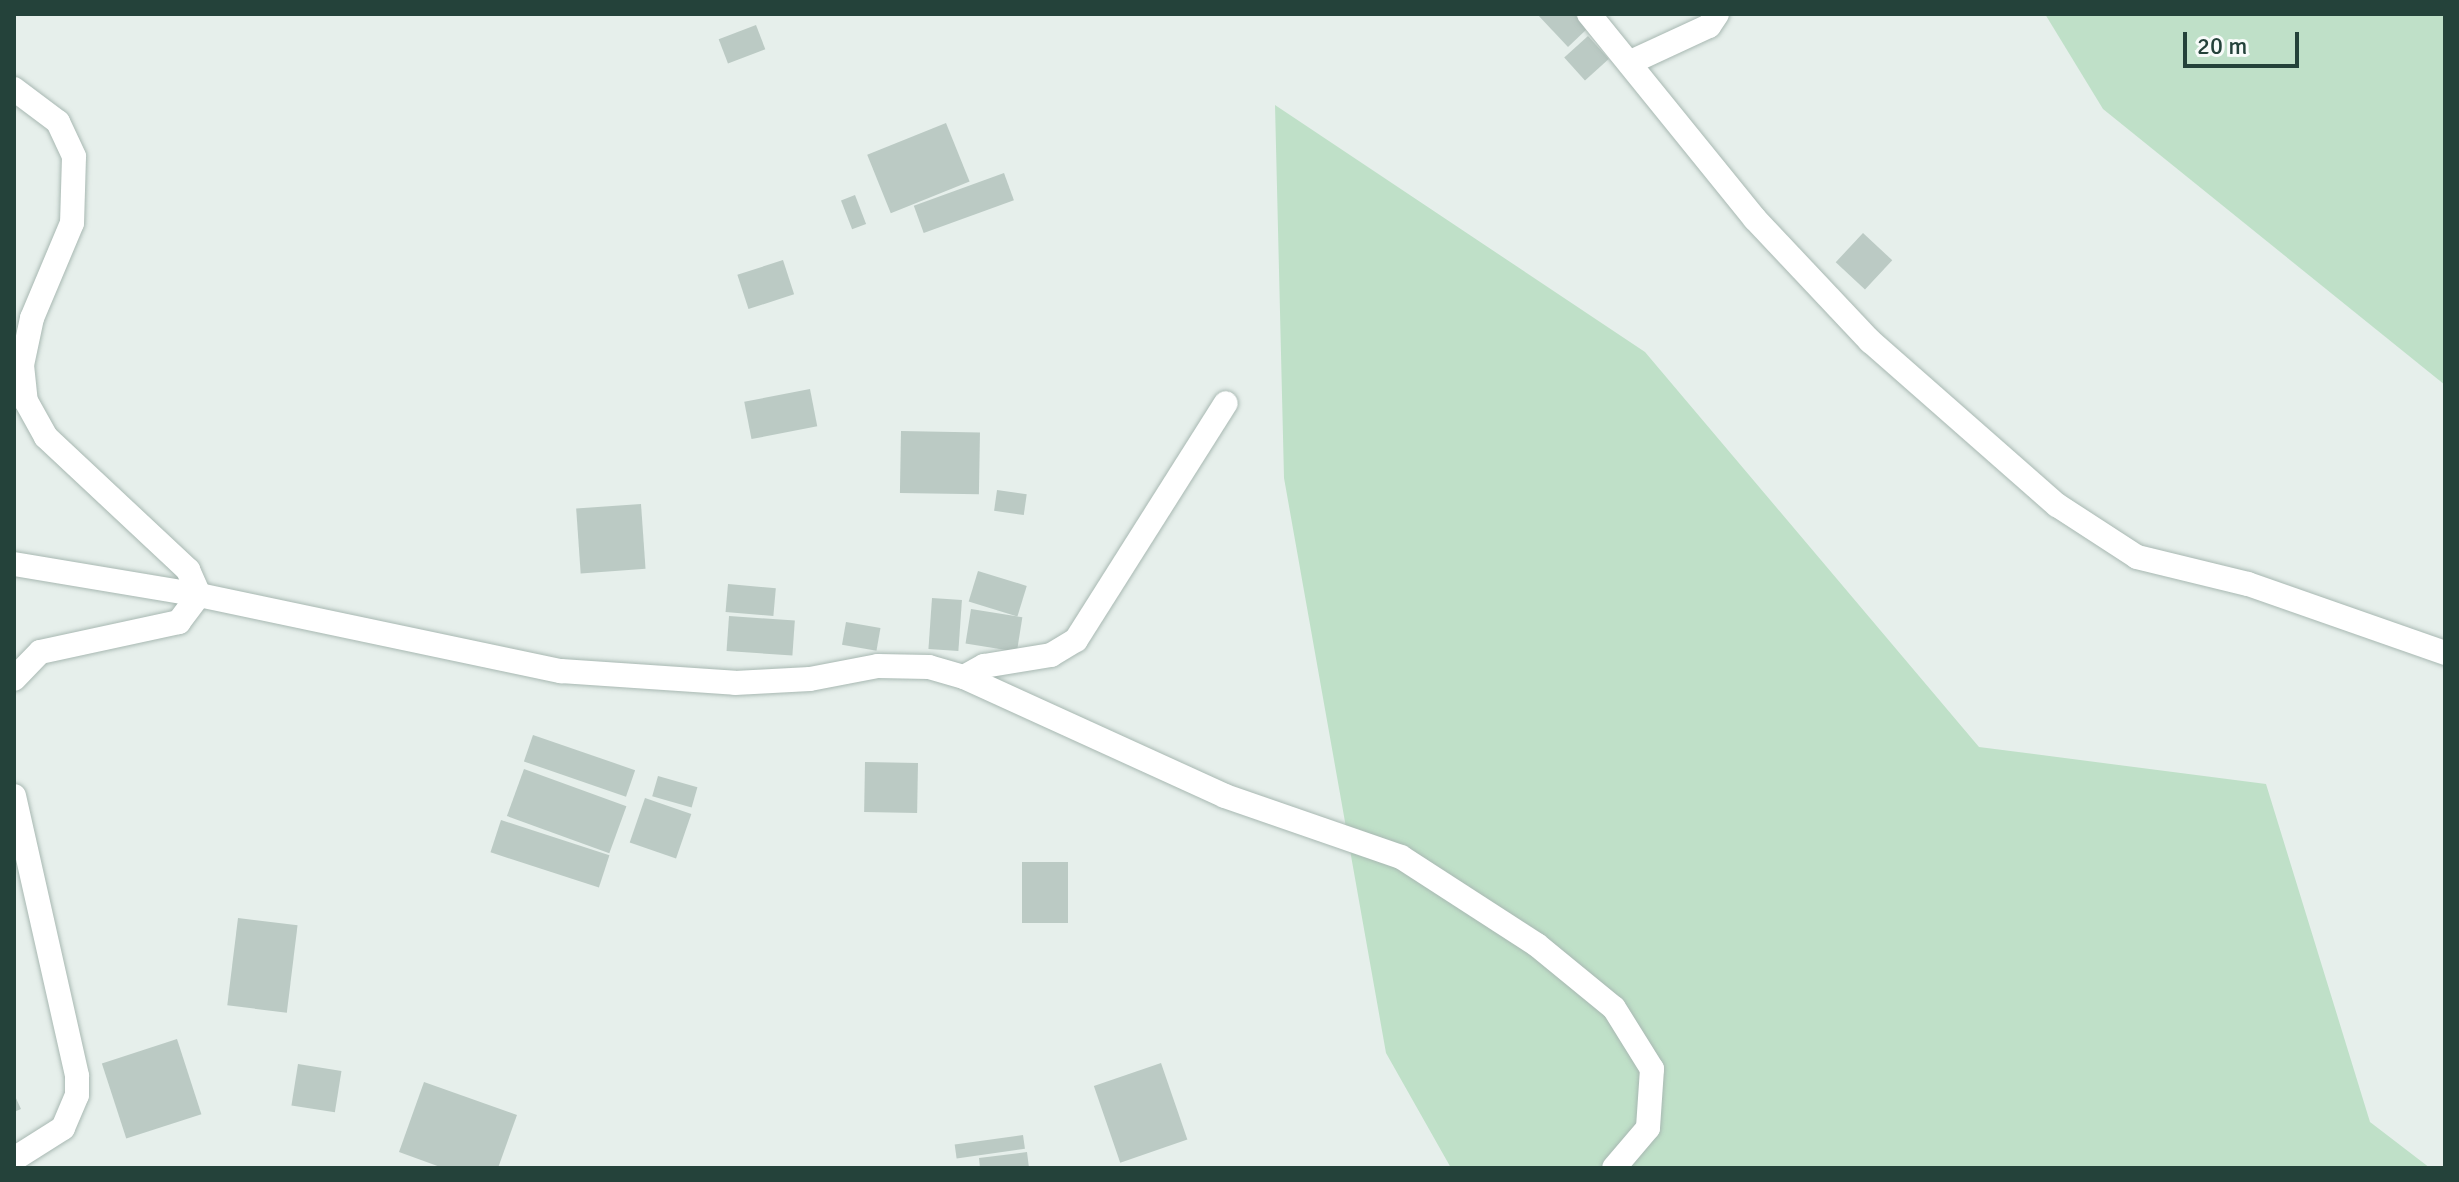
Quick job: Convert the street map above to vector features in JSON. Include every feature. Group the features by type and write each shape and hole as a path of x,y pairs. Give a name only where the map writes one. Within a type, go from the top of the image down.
{"street":[{"path":"1589,14 1631,62 1755,219 1870,341 2057,505 2137,557 2248,584 2445,653"},
{"path":"1631,62 1709,26 1717,14"},
{"path":"14,89 58,122 74,157 72,223 23,321 22,365 26,401 46,437 188,570 199,595"},
{"path":"964,677 984,666 1051,655 1076,640 1226,403"},
{"path":"14,564 199,595 561,671 735,683 916,666 964,677 1225,796 1401,857 1537,945 1614,1008 1652,1069 1648,1128 1614,1168"},
{"path":"14,679 40,652 179,622 199,595"},
{"path":"14,796 42,902 77,1095 63,1128 14,1159"}],"green space":[{"path":"2045,14 2445,14 2445,385 2103,109"},
{"path":"1275,105 1645,352 1979,747 2266,784 2370,1122 2430,1168 1451,1168 1386,1053 1284,478"}],"building":[{"path":"1537,14 1574,14 1588,28 1568,47"},
{"path":"756,25 765,49 728,64 719,39"},
{"path":"1588,36 1609,59 1585,80 1564,57"},
{"path":"946,123 970,181 891,213 867,155"},
{"path":"1004,173 1014,200 924,233 914,206"},
{"path":"855,195 866,224 852,229 841,200"},
{"path":"1863,233 1892,260 1865,290 1836,262"},
{"path":"783,260 794,294 748,309 737,275"},
{"path":"810,389 817,426 751,439 744,402"},
{"path":"901,431 980,432 979,494 900,493"},
{"path":"997,490 1027,494 1024,515 994,511"},
{"path":"641,504 646,569 581,573 576,509"},
{"path":"978,571 1027,586 1017,617 969,602"},
{"path":"728,584 776,588 773,616 726,612"},
{"path":"932,598 962,600 958,651 928,649"},
{"path":"971,609 1022,617 1017,652 966,644"},
{"path":"729,616 795,621 792,656 727,651"},
{"path":"846,622 880,628 876,651 842,645"},
{"path":"533,735 635,770 626,797 524,761"},
{"path":"865,762 918,763 917,813 864,812"},
{"path":"524,769 626,806 609,853 507,816"},
{"path":"658,776 697,787 692,807 652,796"},
{"path":"645,798 691,814 676,858 630,842"},
{"path":"501,820 609,855 599,888 490,852"},
{"path":"1022,862 1068,862 1068,923 1022,923"},
{"path":"238,918 298,925 287,1013 227,1005"},
{"path":"177,1039 201,1114 126,1139 102,1063"},
{"path":"1161,1063 1187,1140 1120,1163 1094,1086"},
{"path":"298,1064 341,1071 335,1112 291,1105"},
{"path":"424,1082 517,1115 498,1168 443,1168 399,1152"},
{"path":"14,1094 21,1109 14,1112"},
{"path":"1023,1135 1025,1149 957,1158 955,1145"},
{"path":"1027,1152 1029,1168 980,1168 979,1158"}]}
